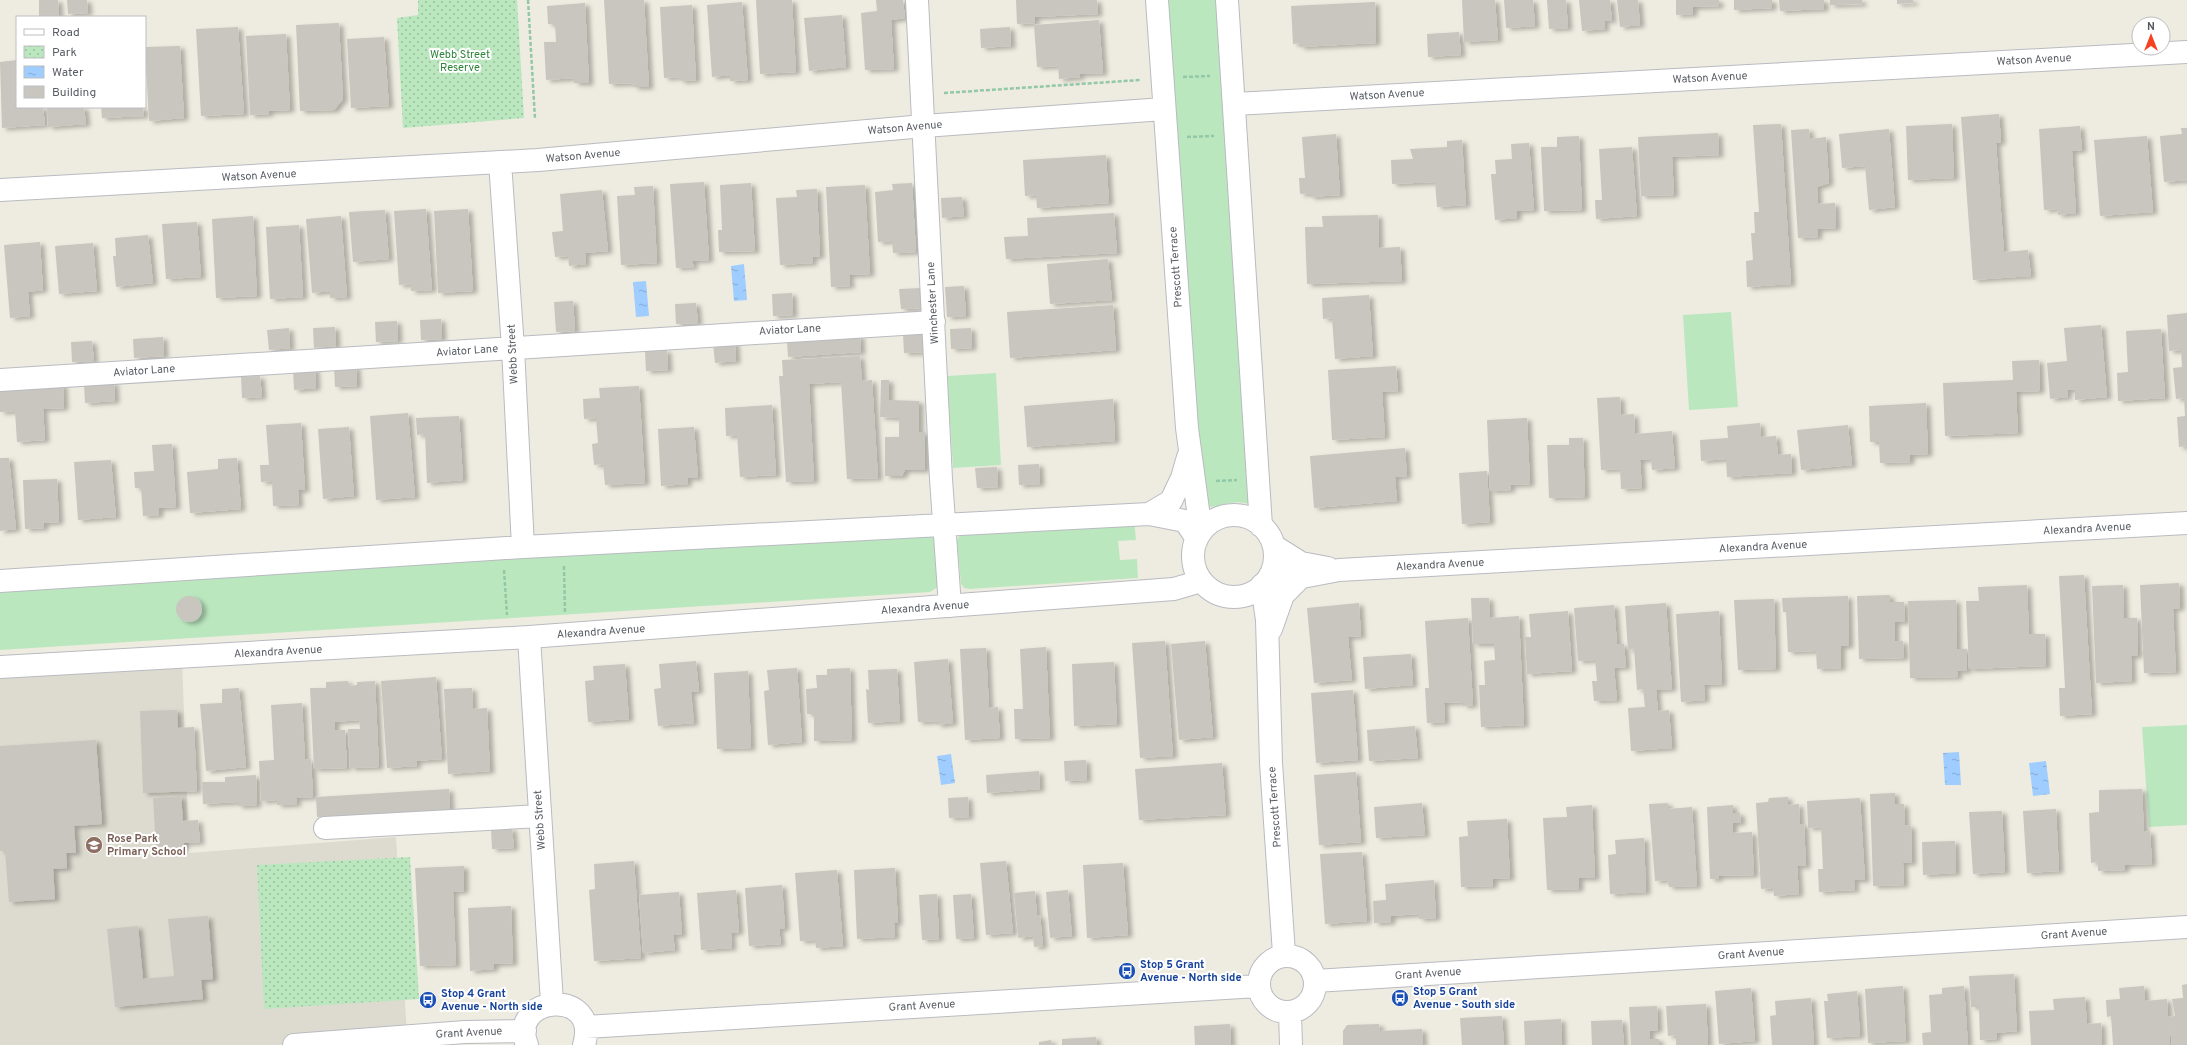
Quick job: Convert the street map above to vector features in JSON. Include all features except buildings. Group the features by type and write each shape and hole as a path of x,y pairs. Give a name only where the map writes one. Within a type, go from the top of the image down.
{"street":[{"name":"Winchester Lane","path":"917,0 944,524 950,606"},
{"name":"Prescott Terrace","path":"1157,0 1190,451 1199,536"},
{"path":"1227,0 1261,526"},
{"name":"Watson Avenue","path":"1234,104 2187,52"},
{"name":"Watson Avenue","path":"0,190 500,162 924,126 1164,109"},
{"name":"Webb Street","path":"500,162 513,348 523,547"},
{"name":"Aviator Lane","path":"0,380 934,322"},
{"path":"1149,514 1171,500 1182,478 1190,451"},
{"path":"0,581 523,547 1149,514 1185,521 1199,536"},
{"path":"1230,516 1252,520 1261,526 1269,535 1274,546 1274,565 1267,580 1256,591 1243,596 1234,597 1221,595 1210,590 1201,581 1193,561 1194,547 1199,536 1218,518 1230,516"},
{"name":"Alexandra Avenue","path":"1267,580 1300,578 1339,570 2187,523"},
{"name":"Alexandra Avenue","path":"1274,546 1301,563 1339,570"},
{"path":"1268,649 1283,595 1300,578"},
{"name":"Prescott Terrace","path":"1267,580 1272,763 1284,954"},
{"name":"Alexandra Avenue","path":"0,667 529,637 1174,590 1201,581"},
{"name":"Prescott Terrace","path":"1243,596 1268,649"},
{"name":"Webb Street","path":"529,637 552,1003"},
{"path":"325,828 540,816"},
{"name":"Grant Avenue","path":"1315,982 2187,927"},
{"path":"1284,954 1299,958 1307,964 1312,972 1315,982 1314,991 1310,1000 1303,1007 1290,1013 1273,1009 1265,1002 1258,986 1259,976 1264,967 1271,960 1284,954"},
{"name":"Grant Avenue","path":"585,1036 1258,986"},
{"path":"526,1038 528,1021 534,1012 552,1003 563,1004 573,1009 580,1016 585,1036"},
{"path":"1290,1013 1291,1045"},
{"name":"Grant Avenue","path":"294,1045 465,1032 526,1038"}],"path":[{"path":"528,0 535,119"},
{"path":"1180,78 1216,76"},
{"path":"942,93 1145,80"},
{"path":"1183,137 1220,135"},
{"path":"1213,481 1241,480"},
{"path":"564,564 566,614"},
{"path":"504,569 507,615"}],"shaded area":[{"name":"Rose Park Primary School","path":"182,657 189,853 396,837 407,1037 292,1045 0,1045 0,668"}],"green space":[{"name":"Webb Street Reserve","path":"418,0 517,0 524,118 403,128 397,18 418,15"},
{"path":"1167,0 1218,0 1252,505 1234,502 1208,507 1201,502"},
{"path":"1731,312 1738,407 1689,410 1683,315"},
{"path":"996,373 1001,465 953,468 947,376"},
{"path":"1134,519 1136,540 1118,541 1120,560 1137,559 1138,578 970,589 964,588 961,584 957,540 962,532"},
{"path":"926,532 936,536 938,587 930,592 0,650 0,590"},
{"path":"2187,725 2187,825 2149,827 2142,727"},
{"path":"410,857 419,999 264,1009 257,865"}],"water":[{"path":"744,264 747,300 734,301 731,266"},
{"path":"646,281 649,316 636,317 633,282"},
{"path":"1959,752 1961,785 1945,785 1943,753"},
{"path":"951,754 955,783 941,785 937,756"},
{"path":"2046,761 2050,794 2033,796 2029,763"}],"place":[{"name":"Rose Park Primary School","path":"94,845"},
{"name":"Stop 5 Grant Avenue - North side","path":"1127,971"},
{"name":"Stop 5 Grant Avenue - South side","path":"1400,998"},
{"name":"Stop 4 Grant Avenue - North side","path":"428,1000"}]}
